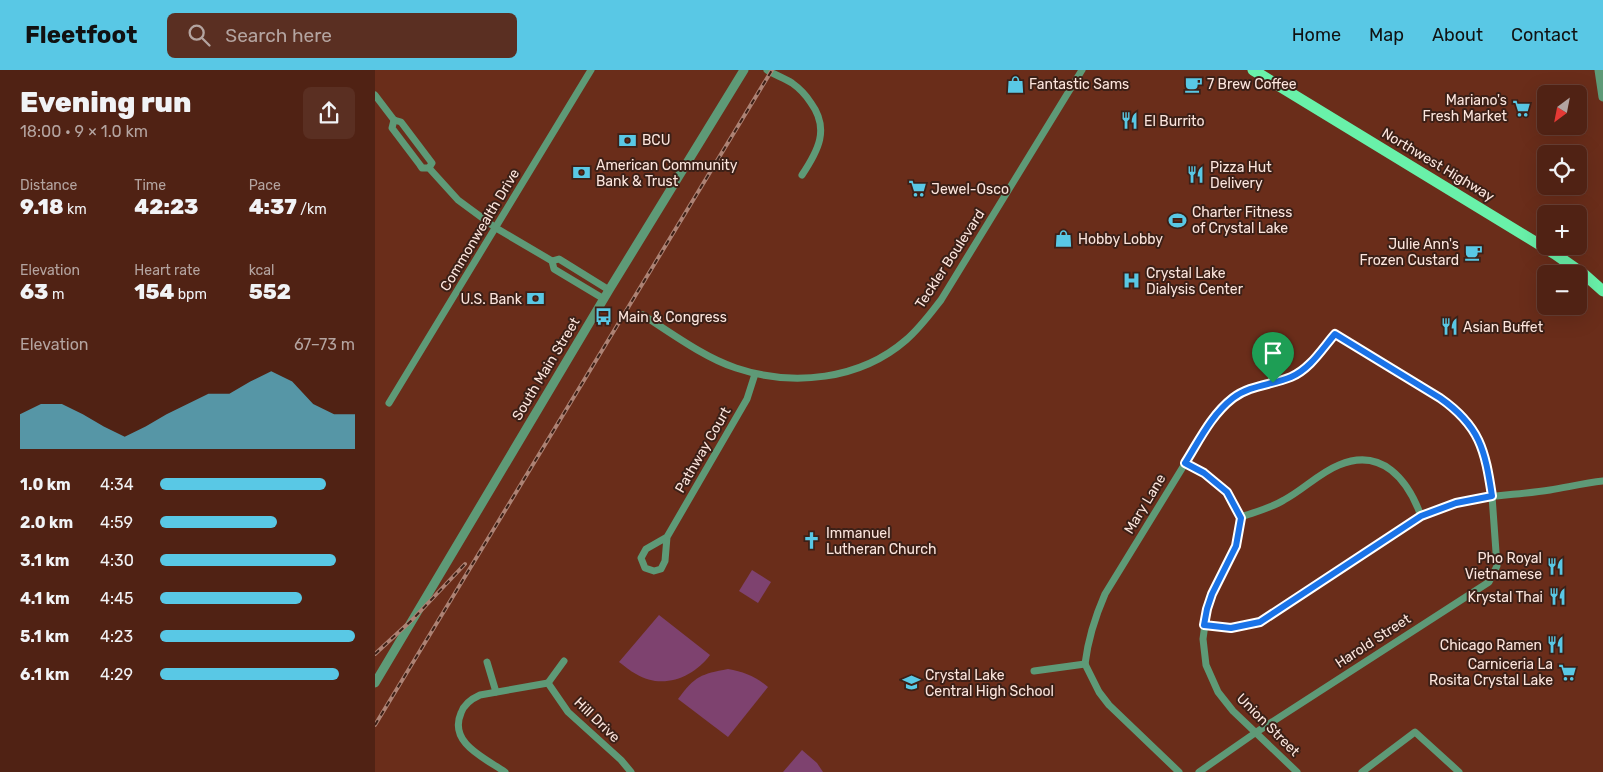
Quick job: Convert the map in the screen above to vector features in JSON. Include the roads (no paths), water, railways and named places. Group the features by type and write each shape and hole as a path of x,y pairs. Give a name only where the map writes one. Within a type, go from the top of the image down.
{"main road":[{"name":"Northwest Highway","path":"1253,70 1598,281 1603,291"}],"street":[{"name":"Commonwealth Drive","path":"389,403 591,70"},
{"name":"South Main Street","path":"375,683 609,290 744,70"},
{"path":"767,70 792,84 805,95 821,121 819,142 813,158 802,175"},
{"name":"Teckler Boulevard","path":"643,315 699,350 734,368 755,374 788,379 813,378 861,367 884,356 924,323 941,300 1082,70"},
{"path":"1599,70 1603,97"},
{"path":"375,95 394,120 401,122 432,163 429,168"},
{"path":"394,120 392,128 411,155 422,168 429,168 458,200 496,228 553,261 559,259 609,290"},
{"path":"553,261 554,269 604,299"},
{"name":"Mary Lane","path":"1085,664 1096,613 1105,594 1213,418 1233,398 1251,388 1293,376 1306,368 1335,334"},
{"name":"Harold Street","path":"1199,772 1489,582 1497,566 1492,496 1482,447 1475,432 1461,414 1440,398 1335,334"},
{"path":"1262,340 1273,383"},
{"name":"Pathway Court","path":"667,537 646,549 641,558 645,568 654,571 661,568 665,560 667,537 747,399 755,374"},
{"path":"1185,463 1204,473 1227,492 1241,518 1284,501 1337,465 1362,460 1381,464 1397,473 1409,489 1421,516"},
{"path":"1204,625 1231,628 1260,622 1421,516 1456,503 1492,496 1549,490 1574,484 1603,481"},
{"name":"Union Street","path":"1241,518 1236,546 1212,594 1207,609 1203,639 1204,654 1211,676 1219,692 1233,711 1297,772"},
{"path":"505,772 471,750 459,735 459,717 463,708 473,698 548,683 564,661"},
{"path":"487,662 496,692"},
{"path":"1034,671 1085,664 1099,692 1109,704 1179,772"},
{"name":"Hill Drive","path":"548,683 568,712 621,760 631,772"},
{"path":"1362,772 1415,732 1459,772"}],"railway":[{"path":"375,725 772,70"},
{"path":"375,654 413,619 465,564"}],"place":[{"name":"Fantastic Sams","path":"1015,84"},
{"name":"7 Brew Coffee","path":"1193,84"},
{"name":"Mariano's Fresh Market","path":"1521,108"},
{"name":"El Burrito","path":"1130,121"},
{"name":"BCU","path":"628,140"},
{"name":"American Community Bank & Trust","path":"582,173"},
{"name":"Pizza Hut Delivery","path":"1196,175"},
{"name":"Jewel-Osco","path":"917,189"},
{"name":"Charter Fitness of Crystal Lake","path":"1178,220"},
{"name":"Hobby Lobby","path":"1064,239"},
{"name":"Julie Ann's Frozen Custard","path":"1473,252"},
{"name":"Crystal Lake Dialysis Center","path":"1132,281"},
{"name":"U.S. Bank","path":"536,299"},
{"name":"Main & Congress","path":"604,317"},
{"name":"Asian Buffet","path":"1449,327"},
{"name":"Immanuel Lutheran Church","path":"812,541"},
{"name":"Pho Royal Vietnamese","path":"1556,566"},
{"name":"Krystal Thai","path":"1557,597"},
{"name":"Chicago Ramen","path":"1556,645"},
{"name":"Carniceria La Rosita Crystal Lake","path":"1567,672"},
{"name":"Crystal Lake Central High School","path":"911,683"}]}
